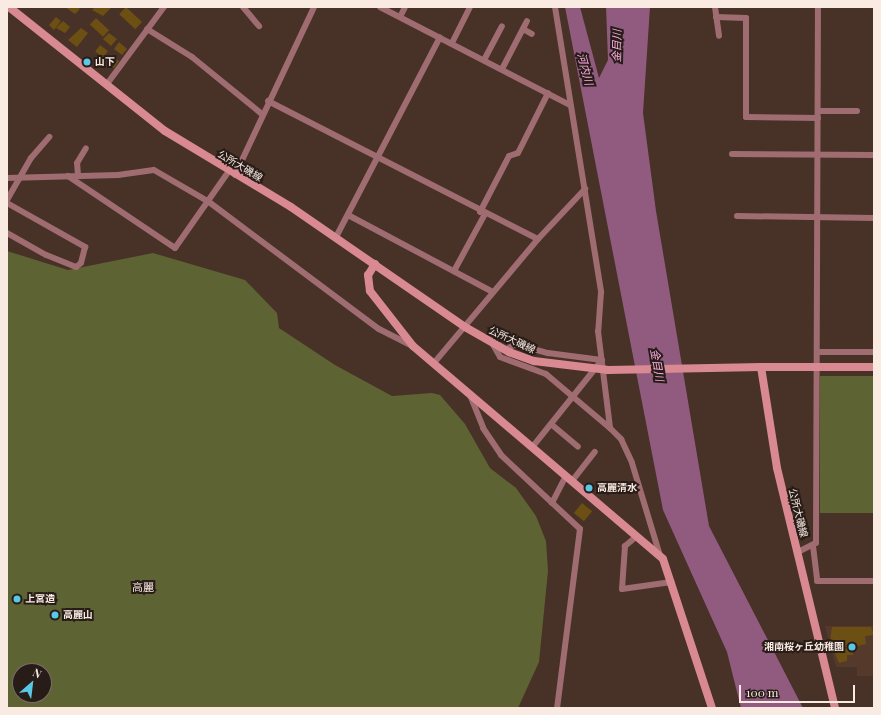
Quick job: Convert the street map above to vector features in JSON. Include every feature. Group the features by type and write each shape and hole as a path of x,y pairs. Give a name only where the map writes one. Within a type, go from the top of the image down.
{"main road":[{"name":"公所大磯線","path":"9,7 165,131 336,237 465,327 505,350 534,361 571,368 608,370 748,366 761,367 777,468 835,708"},
{"path":"374,264 368,275 370,292 413,346 660,556 672,582 712,708"},
{"path":"761,367 874,367"}],"street":[{"path":"107,84 164,7"},
{"path":"243,7 259,26"},
{"path":"68,176 175,248 232,173 314,7"},
{"path":"380,7 570,104"},
{"path":"400,17 405,7"},
{"path":"452,43 470,7"},
{"path":"555,7 601,292 598,331 610,428"},
{"path":"715,7 718,36"},
{"path":"818,7 817,352 813,546 817,581 874,581"},
{"path":"716,17 746,18 746,117 818,118"},
{"path":"502,69 527,21"},
{"path":"484,60 502,26"},
{"path":"147,29 192,57 262,114"},
{"path":"523,29 532,34"},
{"path":"336,237 440,37"},
{"path":"454,270 483,213 509,156 518,153 548,93"},
{"path":"268,101 483,213 538,239"},
{"path":"818,111 857,111"},
{"path":"7,200 31,158 49,137"},
{"path":"78,176 77,162 86,148"},
{"path":"732,154 874,155"},
{"path":"7,178 22,176 78,176 154,170 209,202 379,329 413,346"},
{"path":"434,364 538,239 585,189"},
{"path":"7,204 85,247 81,263 76,267 46,255 7,233"},
{"path":"348,215 493,292"},
{"path":"737,216 874,218"},
{"path":"492,343 500,357 546,374 621,439 632,463 660,556"},
{"path":"505,350 516,344 548,353 602,360"},
{"path":"817,352 874,352"},
{"path":"532,446 574,397 602,360"},
{"path":"468,392 483,428 502,455 580,529 557,708"},
{"path":"552,424 578,448"},
{"path":"552,504 569,479 595,452"},
{"path":"637,536 626,546 622,589 672,582"},
{"path":"798,552 813,546"}],"shaded area":[{"name":"湘南桜ヶ丘幼稚園","path":"825,626 874,626 874,676 857,676 857,667 836,667"}],"green space":[{"path":"7,251 68,270 153,253 245,280 277,313 279,328 335,365 392,396 432,393 440,395 465,424 490,468 516,488 536,516 546,541 548,571 539,662 518,708 7,708"},
{"path":"820,376 874,376 874,513 820,513"}],"water":[{"path":"565,7 580,7 599,78 608,60 606,7 650,7 643,113 656,211 709,526 803,708 741,708 727,652 663,510"}],"building":[{"path":"65,7 78,7 80,9 75,14"},
{"path":"95,7 112,7 103,16 92,10"},
{"path":"126,7 142,22 135,29 119,14"},
{"path":"56,17 61,21 54,30 49,25"},
{"path":"96,18 109,30 103,37 90,25"},
{"path":"63,21 70,27 65,33 56,28"},
{"path":"81,28 88,33 77,47 68,40"},
{"path":"109,33 117,39 111,46 103,39"},
{"path":"119,42 127,49 122,55 114,49"},
{"path":"100,45 108,51 103,57 95,51"},
{"path":"111,55 119,61 114,68 106,61"},
{"path":"582,503 592,511 584,521 574,513"},
{"path":"832,627 871,627 874,635 865,636 866,644 854,647 853,655 847,655 847,661 839,663 830,641"}],"place":[{"name":"山下","path":"87,62"},
{"name":"高麗清水","path":"589,488"},
{"name":"上宮造","path":"17,599"},
{"name":"高麗山","path":"55,615"},
{"name":"湘南桜ヶ丘幼稚園","path":"852,647"}],"district":[{"name":"高麗","path":"143,587"}],"water label":[{"name":"金目川","path":"617,46"},
{"name":"河内川","path":"585,69"},
{"name":"金目川","path":"657,365"}]}
